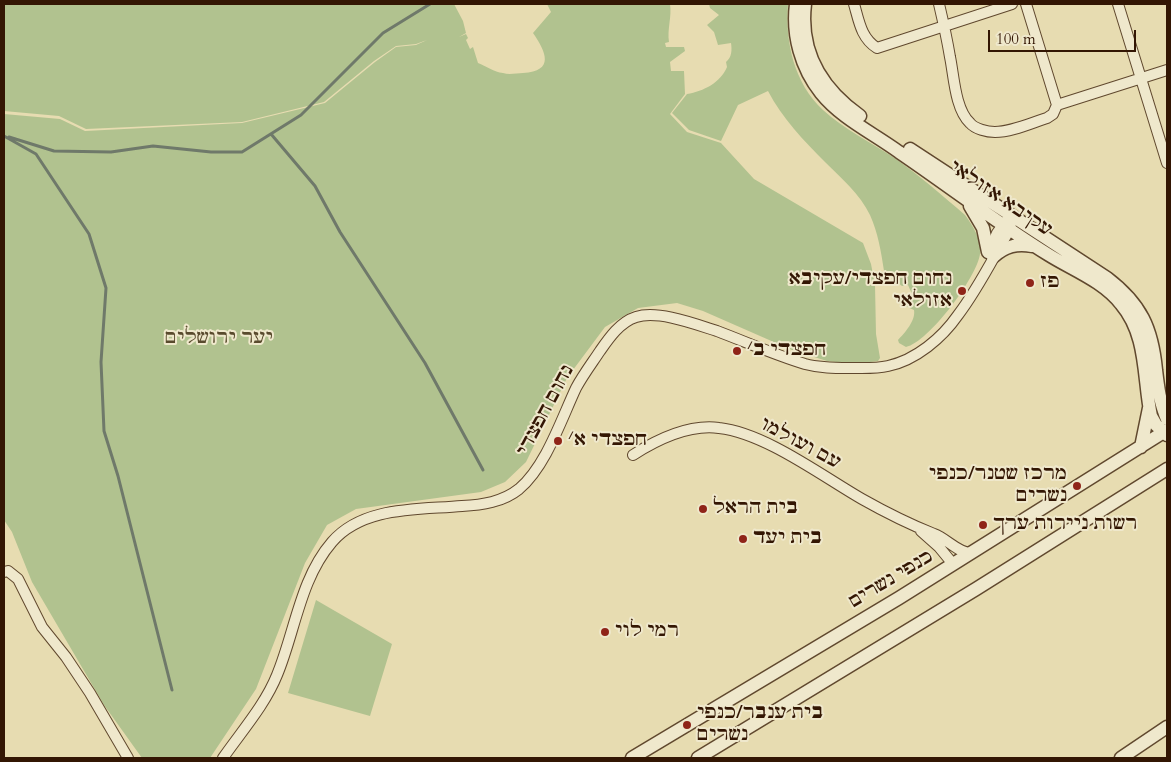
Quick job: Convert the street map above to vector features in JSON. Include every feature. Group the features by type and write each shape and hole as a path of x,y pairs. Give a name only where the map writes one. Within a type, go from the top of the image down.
{"street":[{"name":"עקיבא אזולאי","path":"796,4 795,25 801,56 812,81 828,102 966,200 1107,278 1135,304 1148,327 1152,339 1159,406 1154,422 1166,432"},
{"name":"עקיבא אזולאי","path":"805,4 804,23 810,55 820,76 837,97 1037,247 1100,285 1122,304 1133,321 1159,406 1167,419"},
{"path":"854,4 863,34 869,43 877,48 1012,4"},
{"path":"939,4 959,103 969,123 987,131 1003,131 1047,118 1053,114 1057,105 1026,4"},
{"path":"1118,4 1167,163"},
{"path":"1057,105 1167,70"},
{"path":"966,200 983,228 991,254 1015,245 1037,247"},
{"name":"נחום חפצדי","path":"222,758 267,695 277,676 308,582 316,564 334,540 358,522 371,516 481,504 508,497 519,489 530,478 543,458 578,385 607,340 619,327 634,317 646,315 666,317 705,327 806,364 825,368 885,367 913,356 936,340 958,316 983,274 991,254 992,241 1008,224"},
{"path":"1141,447 1159,406"},
{"name":"עם ועולמו","path":"633,455 651,444 681,432 703,428 720,428 740,432 765,442 862,499 916,527 938,535 961,550 971,553"},
{"name":"כנפי נשרים","path":"632,758 953,564 1166,432"},
{"path":"698,758 982,585 1167,469"},
{"name":"עם ועולמו","path":"916,527 939,547 953,564"},
{"path":"4,572 8,571 18,580 42,627 66,657 90,693 128,758"},
{"path":"1121,758 1167,727"}],"green space":[{"name":"יער ירושלים","path":"4,4 454,4 463,21 466,33 459,37 466,34 468,38 466,40 470,49 473,47 478,63 496,71 510,74 540,69 544,64 544,53 533,33 551,12 547,4 670,4 669,42 665,43 666,47 684,47 685,51 670,62 671,71 684,71 685,94 670,114 687,132 721,143 754,179 863,243 871,264 875,285 876,334 880,358 878,361 855,364 827,361 792,350 703,311 677,303 638,308 605,327 567,378 526,462 505,482 481,492 356,509 327,525 305,563 256,689 210,758 142,758 104,705 32,582 12,532 4,520 4,114 60,119 85,131 242,123 325,103 396,47 416,45 427,40 416,44 396,46 374,61 324,102 242,122 86,129 59,116 4,111"},
{"path":"709,4 788,4 787,18 790,47 798,75 813,99 823,110 840,123 914,172 965,215 971,224 980,244 977,264 951,307 927,334 916,343 906,347 899,343 898,340 912,322 914,310 905,306 907,299 912,294 908,285 902,286 897,282 894,274 884,271 877,235 866,207 850,187 794,129 768,91 738,105 721,141 689,130 672,113 687,94 699,91 716,82 727,67 726,62 731,53 731,43 718,45 714,32 707,25 719,15 710,8"},
{"path":"316,600 392,644 370,716 288,693"}],"waterway":[{"path":"9,137 54,151 111,152 153,146 211,152 242,152 301,115 383,33 430,4"},
{"path":"271,134 315,186 340,232 425,363 483,470"},
{"path":"4,136 36,154 89,234 106,288 101,362 104,431 118,476 172,690"}],"place":[{"name":"פז","path":"1030,283"},
{"name":"נחום חפצדי/עקיבא אזולאי","path":"962,291"},
{"name":"חפצדי ב׳","path":"737,351"},
{"name":"חפצדי א׳","path":"558,441"},
{"name":"מרכז שטנר/כנפי נשרים","path":"1077,486"},
{"name":"בית הראל","path":"703,509"},
{"name":"רשות ניירות ערך","path":"983,525"},
{"name":"בית יעד","path":"743,539"},
{"name":"רמי לוי","path":"605,632"},
{"name":"בית ענבר/כנפי נשרים","path":"687,725"}]}
